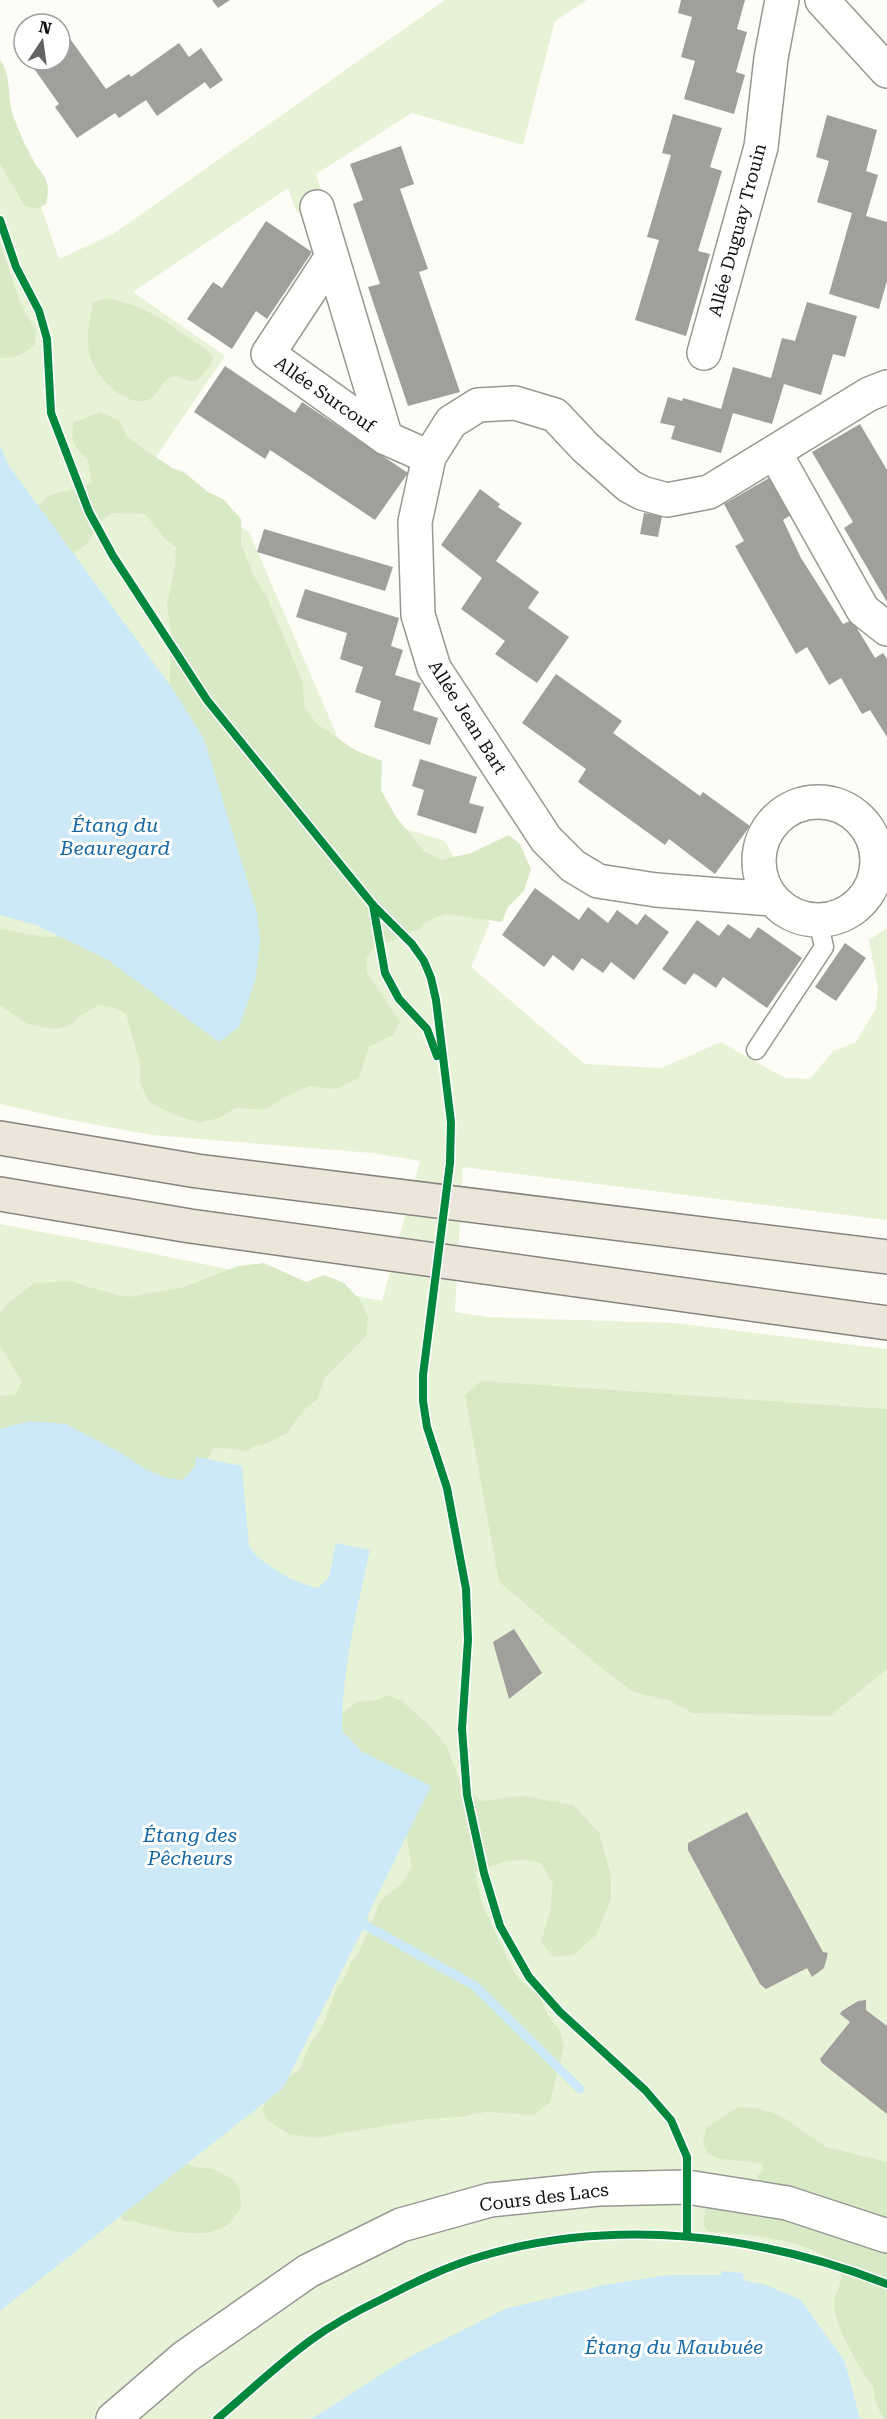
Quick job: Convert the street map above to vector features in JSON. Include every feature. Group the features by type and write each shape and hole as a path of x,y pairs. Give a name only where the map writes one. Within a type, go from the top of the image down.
{"highway":[{"path":"0,1138 197,1171 887,1257"},
{"path":"0,1194 190,1226 387,1255 887,1323"}],"street":[{"name":"Allée Duguay Trouin","path":"704,353 761,147 771,58 782,0"},
{"path":"822,0 887,71"},
{"name":"Allée Surcouf","path":"317,207 386,438"},
{"name":"Allée Surcouf","path":"331,258 268,354 386,438 429,457"},
{"name":"Allée Jean Bart","path":"772,899 656,890 598,880 573,866 546,839 434,668 418,615 415,522 429,457 451,422 478,405 515,403 555,415 585,447 629,486 642,493 667,500 709,492 869,394 887,387"},
{"path":"775,453 863,610 887,629"},
{"path":"821,801 840,806 857,816 870,831 877,847 878,865 874,883 861,902 852,910 836,918 818,920 801,918 785,911 772,899 762,882 759,863 761,843 770,826 784,812 802,804 821,801"},
{"name":"Cours des Lacs","path":"113,2419 185,2357 308,2271 401,2225 490,2200 598,2189 687,2187 787,2203 887,2236"}],"lane":[{"path":"756,1050 824,947 818,920"}],"green space":[{"path":"445,0 587,0 555,21 523,145 412,113 316,174 326,204 297,213 288,188 133,292 225,356 151,464 249,532 373,819 445,841 490,923 471,967 585,1064 661,1068 721,1042 785,1078 810,1079 833,1051 856,1042 876,1008 878,988 869,940 887,928 887,1220 463,1167 455,1312 487,1317 675,1323 887,1349 887,2419 0,2419 0,1224 382,1301 420,1161 372,1153 151,1135 0,1104 0,96 17,137 59,259 113,234"},
{"path":"0,60 7,73 14,118 30,154 47,183 46,204 35,209 24,205 0,164"},
{"path":"0,242 22,308 36,329 35,344 23,353 0,358"},
{"path":"108,298 141,308 168,323 210,354 213,357 211,365 197,381 174,376 148,400 139,401 120,394 96,370 88,345 93,302"},
{"path":"100,412 120,421 127,437 172,468 184,472 208,492 223,499 241,519 241,544 254,576 267,597 302,680 305,708 317,724 355,750 382,761 381,790 396,817 425,852 441,860 471,853 509,835 520,844 531,869 524,891 508,907 502,922 445,914 426,922 419,929 373,948 366,960 367,973 400,1022 393,1035 369,1047 359,1078 336,1089 309,1086 283,1098 266,1110 236,1108 219,1118 199,1123 172,1114 149,1102 140,1083 140,1064 126,1014 113,1007 99,1005 80,1016 69,1026 53,1029 27,1024 0,1005 0,929 45,937 83,936 169,707 171,632 167,604 175,567 176,547 165,539 145,514 112,513 104,519 86,545 63,558 24,520 48,496 92,483 88,459 79,451 72,434 74,422"},
{"path":"264,1263 306,1282 324,1275 344,1283 360,1300 368,1317 366,1336 325,1378 317,1399 304,1410 287,1433 265,1444 254,1446 248,1451 214,1447 194,1486 0,1438 0,1396 15,1394 22,1382 0,1346 0,1313 9,1302 34,1283 73,1281 128,1297 181,1288 238,1266"},
{"path":"481,1381 887,1409 887,1669 830,1716 692,1713 668,1700 633,1692 499,1582 465,1395"},
{"path":"387,1695 401,1700 431,1727 447,1747 461,1785 481,1801 523,1796 573,1805 599,1832 611,1876 611,1899 597,1934 574,1955 554,1957 541,1942 550,1912 553,1884 541,1863 515,1860 475,1872 482,1904 514,1972 520,1980 540,1996 549,2017 560,2031 564,2047 550,2102 534,2115 486,2112 460,2117 425,2119 316,2138 289,2134 268,2121 263,2111 266,2094 300,2069 310,2043 323,2026 335,1992 352,1960 358,1955 381,1900 402,1884 412,1867 404,1821 360,1769 336,1719 356,1702 377,1700"},
{"path":"738,2107 757,2108 778,2114 826,2147 887,2162 887,2232 883,2251 887,2254 887,2419 884,2419 878,2407 874,2387 855,2360 835,2314 835,2299 842,2277 833,2264 820,2254 791,2243 756,2236 709,2232 704,2226 705,2205 761,2187 757,2176 764,2170 761,2163 720,2159 708,2154 703,2144 706,2128"},
{"path":"177,2157 194,2167 213,2169 234,2180 240,2191 241,2208 225,2227 212,2232 189,2233 123,2221 114,2200"}],"water":[{"name":"Étang du Beauregard","path":"0,446 9,466 172,688 204,739 257,912 260,942 256,978 239,1027 219,1042 108,960 36,925 0,915"},
{"name":"Étang des Pêcheurs","path":"30,1421 66,1424 121,1453 145,1469 166,1478 183,1480 195,1466 196,1457 242,1466 249,1546 261,1560 300,1583 318,1588 329,1577 336,1543 370,1550 347,1662 342,1730 361,1751 431,1786 370,1910 365,1925 283,2088 0,2311 0,1429"},
{"name":"Étang du Maubuée","path":"722,2271 743,2273 744,2280 766,2285 801,2300 845,2362 860,2419 311,2419 409,2357 505,2309 604,2285 668,2275 721,2275"}],"building":[{"path":"212,0 230,0 218,8"},
{"path":"681,0 745,0 737,29 747,32 736,72 745,75 734,114 684,99 695,61 681,57 692,17 678,13"},
{"path":"72,42 106,89 129,74 131,77 179,43 189,57 201,48 223,80 210,89 205,82 157,116 146,100 119,118 115,113 77,138 55,107 59,104 36,72 72,72"},
{"path":"673,114 722,128 710,167 722,171 698,251 710,254 686,336 635,320 659,240 647,237 671,155 662,153"},
{"path":"827,115 877,130 866,171 878,175 866,216 887,222 887,281 879,309 829,294 852,213 817,202 829,161 816,157"},
{"path":"401,146 414,184 400,189 428,269 419,272 460,392 408,406 368,287 380,284 353,204 363,200 350,164"},
{"path":"266,221 312,252 267,319 256,311 232,349 187,319 213,282 222,288"},
{"path":"807,302 857,316 845,357 833,354 821,395 784,384 772,424 733,413 721,453 671,439 675,426 660,423 668,397 682,401 683,398 721,409 733,367 771,378 782,338 795,341"},
{"path":"225,366 295,413 302,402 408,473 375,520 270,450 265,459 194,412"},
{"path":"860,424 887,470 887,602 844,528 853,522 812,452"},
{"path":"769,478 791,515 783,520 801,558 843,624 852,620 875,658 883,653 887,659 887,737 870,710 862,714 841,678 829,685 807,647 796,654 735,546 744,541 724,504"},
{"path":"480,489 500,504 498,507 522,523 496,561 539,592 528,608 569,637 537,683 495,654 505,641 461,609 482,578 441,545"},
{"path":"644,513 662,516 658,537 640,534"},
{"path":"264,529 393,567 385,591 257,552"},
{"path":"305,589 399,618 391,646 403,650 395,675 421,683 413,710 438,718 430,745 374,727 381,701 355,692 363,667 340,659 347,633 296,617"},
{"path":"556,674 622,721 613,733 700,796 703,792 750,826 715,874 669,839 665,845 578,782 586,769 522,723"},
{"path":"420,759 477,777 469,803 484,807 476,834 417,815 424,790 412,786"},
{"path":"535,888 579,920 588,907 608,923 617,910 637,925 645,914 669,932 634,980 611,962 603,973 582,958 573,971 553,955 544,967 502,935"},
{"path":"697,920 719,936 728,924 750,939 758,927 802,958 767,1008 723,977 716,988 694,973 685,985 662,969"},
{"path":"845,943 866,958 836,1001 815,987"},
{"path":"514,1629 542,1673 509,1699 493,1642"},
{"path":"747,1812 823,1952 828,1953 824,1968 812,1977 807,1968 766,1989 760,1984 688,1850 688,1843"},
{"path":"866,2000 866,2010 887,2026 887,2114 822,2063 820,2059 850,2022 840,2014 842,2011 858,2001"}],"waterway":[{"path":"365,1925 475,1986 580,2089"}],"cycle path":[{"path":"0,220 16,267 39,311 47,339 51,413 89,512 113,556 207,700 373,905 412,944 424,961 431,978 436,1000 451,1122 450,1163 423,1375 423,1401 427,1427 447,1488 466,1589 468,1640 462,1729 467,1795 484,1873 500,1926 529,1977 560,2012 645,2090 671,2120 687,2157 687,2236"},
{"path":"373,905 385,973 399,999 427,1029 437,1056"},
{"path":"217,2419 299,2349 345,2318 418,2281 456,2265 532,2244 583,2237 635,2235 686,2237 738,2243 789,2253 887,2284"}]}
